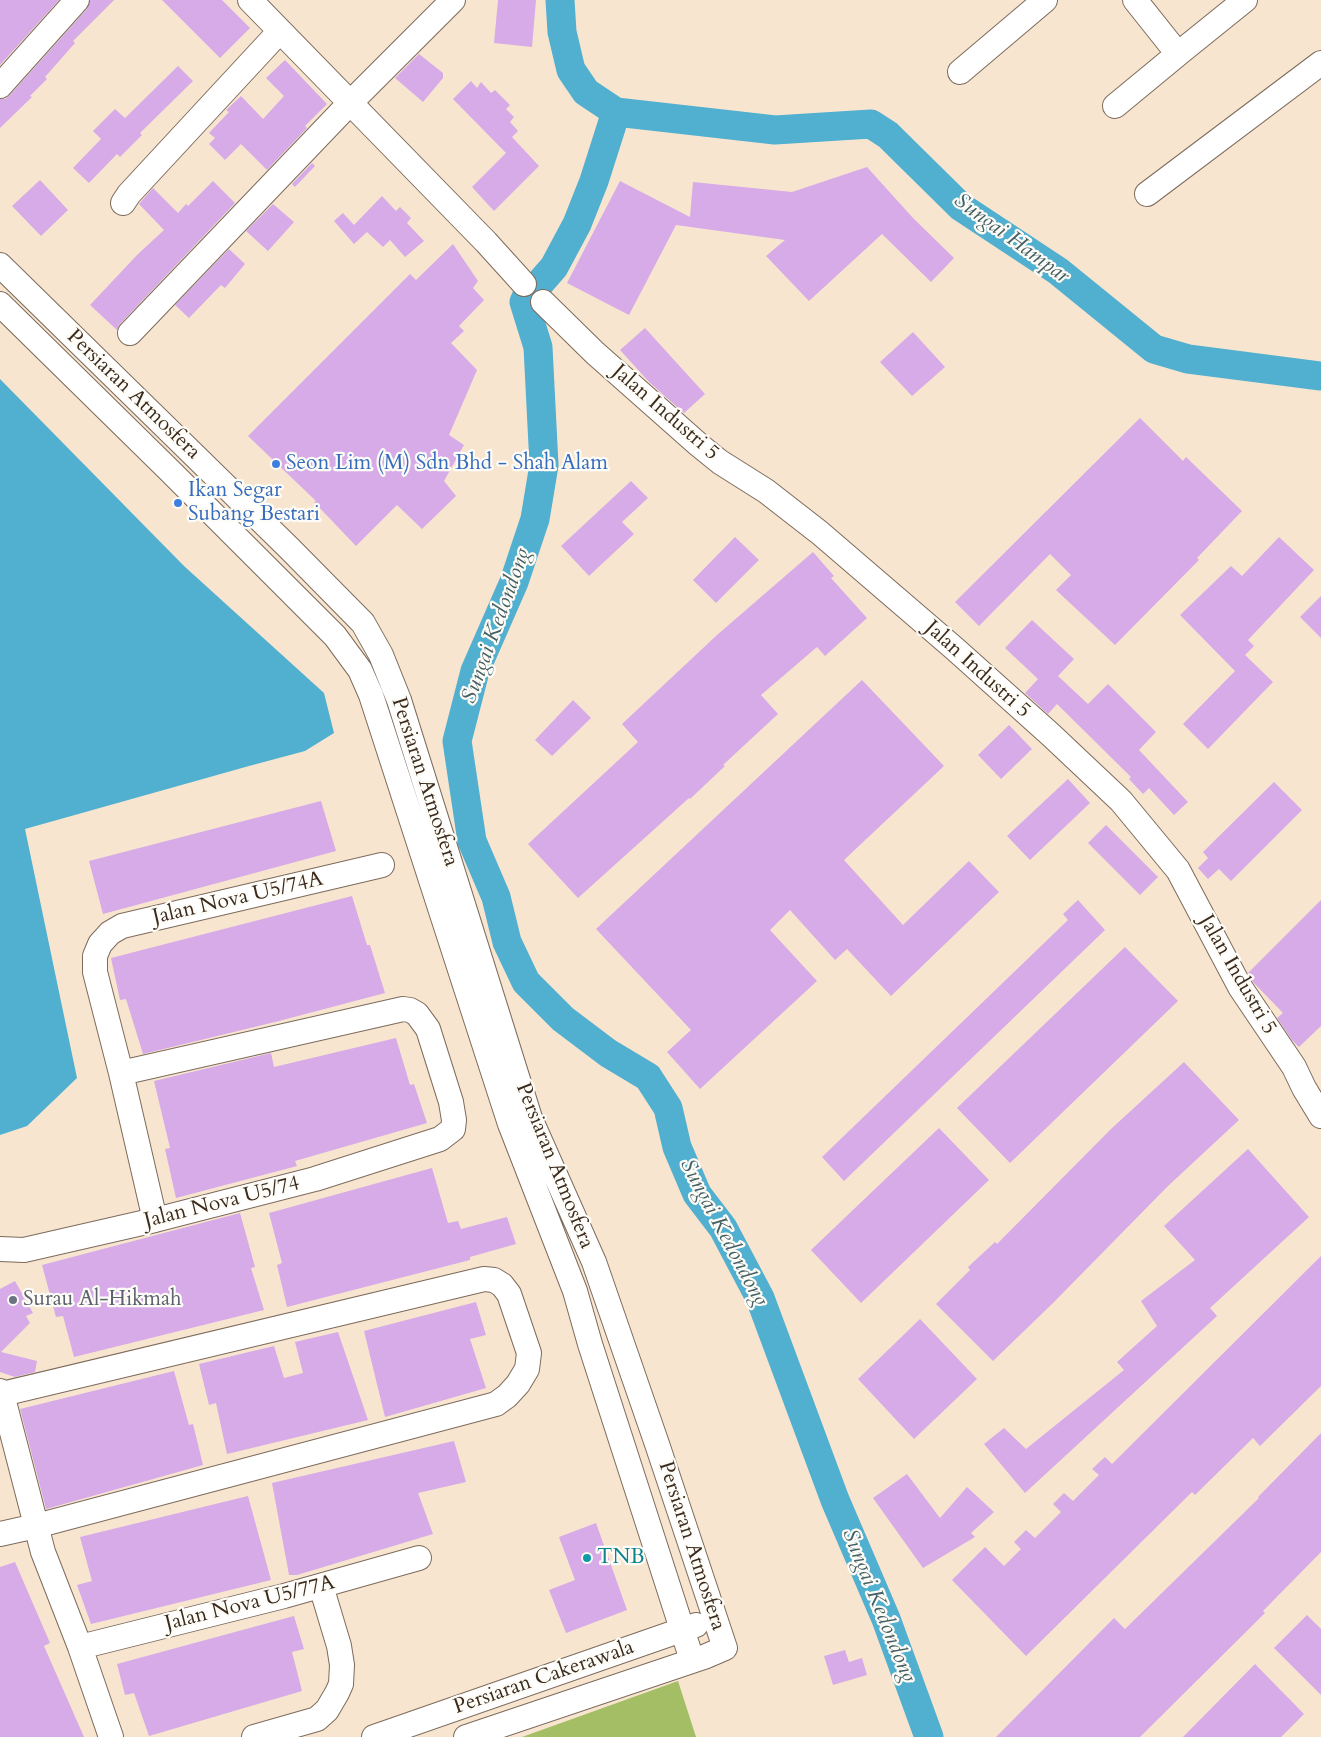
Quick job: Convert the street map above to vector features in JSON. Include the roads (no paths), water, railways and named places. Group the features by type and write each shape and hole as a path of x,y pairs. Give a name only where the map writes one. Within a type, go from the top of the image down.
{"street":[{"path":"0,86 76,0"},
{"path":"250,0 486,242 524,284"},
{"path":"130,333 350,103 453,0"},
{"path":"960,72 1045,0"},
{"path":"1135,0 1178,54"},
{"path":"1115,106 1245,0"},
{"path":"122,203 280,31"},
{"path":"1147,194 1321,63"},
{"name":"Persiaran Atmosfera","path":"0,265 364,623 381,656 399,700 530,1118 594,1262 725,1648 692,1660 575,1292 510,1124 371,695 360,670 335,636 0,304"},
{"name":"Jalan Industri 5","path":"543,302 595,353 699,445 720,462 766,491 820,533 948,642 1121,801 1178,870 1240,987 1294,1067 1321,1116"},
{"name":"Jalan Nova U5/74A","path":"120,1073 95,972 95,956 100,944 110,933 122,926 382,866"},
{"name":"Jalan Nova U5/74","path":"0,1249 24,1250 155,1220 315,1179 440,1139 453,1129 454,1120 451,1102 428,1028 417,1014 410,1010 403,1009 120,1073"},
{"path":"120,1073 155,1220"},
{"path":"0,1534 36,1526 496,1404 518,1384 527,1369 529,1353 509,1294 502,1285 494,1280 484,1279 1,1393 36,1526 43,1552 80,1647 111,1737"},
{"name":"Jalan Nova U5/77A","path":"80,1647 321,1586 419,1558"},
{"path":"254,1737 317,1719 327,1710 338,1693 341,1684 342,1665 339,1646 321,1586"},
{"name":"Persiaran Cakerawala","path":"374,1737 715,1618"},
{"name":"Persiaran Cakerawala","path":"466,1737 692,1660"}],"water":[{"path":"0,379 184,566 324,693 334,733 305,751 25,829 77,1078 27,1126 0,1135"}],"waterway":[{"name":"Sungai Kedondong","path":"560,0 562,32 571,70 586,92 616,112 594,181 577,224 554,267 540,283 529,291 524,302 538,347 544,465 535,519 514,582 475,671 457,741 472,841 496,897 507,942 526,982 563,1019 608,1053 648,1077 668,1108 677,1147 697,1194 723,1228 760,1298 835,1500 886,1619 929,1737"},
{"name":"Sungai Hampar","path":"616,112 775,130 871,124 888,135 961,207 1058,271 1154,349 1188,359 1321,376"}],"place":[{"name":"Seon Lim (M) Sdn Bhd - Shah Alam","path":"276,464"},
{"name":"Ikan Segar Subang Bestari","path":"178,503"},
{"name":"Surau Al-Hikmah","path":"13,1300"},
{"name":"TNB","path":"587,1558"}]}
